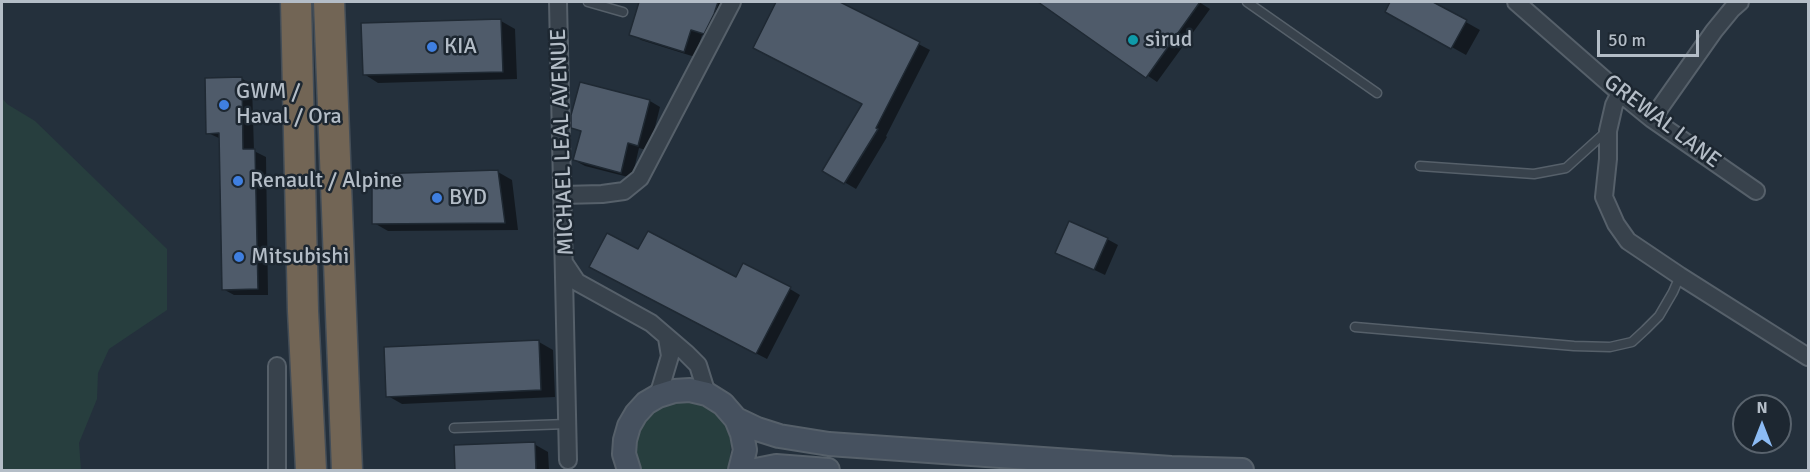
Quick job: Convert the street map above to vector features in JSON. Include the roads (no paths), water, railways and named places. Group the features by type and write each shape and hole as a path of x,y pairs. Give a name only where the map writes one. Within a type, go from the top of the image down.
{"highway":[{"path":"279,2 286,219 303,311"},
{"path":"296,2 303,311 311,471"},
{"path":"330,2 347,471"},
{"path":"344,366 363,471"}],"street":[{"name":"MICHAEL LEAL AVENUE","path":"558,2 565,264 577,282 651,323 686,353 698,365 706,394"},
{"path":"562,195 624,191 640,178 732,2"},
{"name":"GREWAL LANE","path":"1516,2 1652,119 1756,191"},
{"path":"1652,119 1714,31 1740,2"},
{"path":"1620,93 1614,105 1608,131 1604,197 1616,224 1628,241 1809,357"},
{"path":"565,264 568,460"},
{"path":"658,396 670,356 667,338"},
{"path":"277,471 278,366"},
{"path":"609,471 626,462 625,440 629,426 646,403 674,391 690,390 706,394 723,404 736,419 745,450 740,471"},
{"path":"736,419 779,436 829,444 1242,471"},
{"path":"756,471 776,466 828,471"}],"lane":[{"path":"588,2 623,12"},
{"path":"1246,2 1377,93"},
{"path":"1420,166 1534,174 1566,168 1608,131"},
{"path":"1354,327 1574,346 1610,347 1632,342 1659,316 1680,276"},
{"path":"454,428 567,424"}],"place":[{"name":"sirud","path":"1133,40"},
{"name":"KIA","path":"432,47"},
{"name":"GWM / Haval / Ora","path":"224,105"},
{"name":"Renault / Alpine","path":"238,181"},
{"name":"BYD","path":"437,198"},
{"name":"Mitsubishi","path":"239,257"}]}
